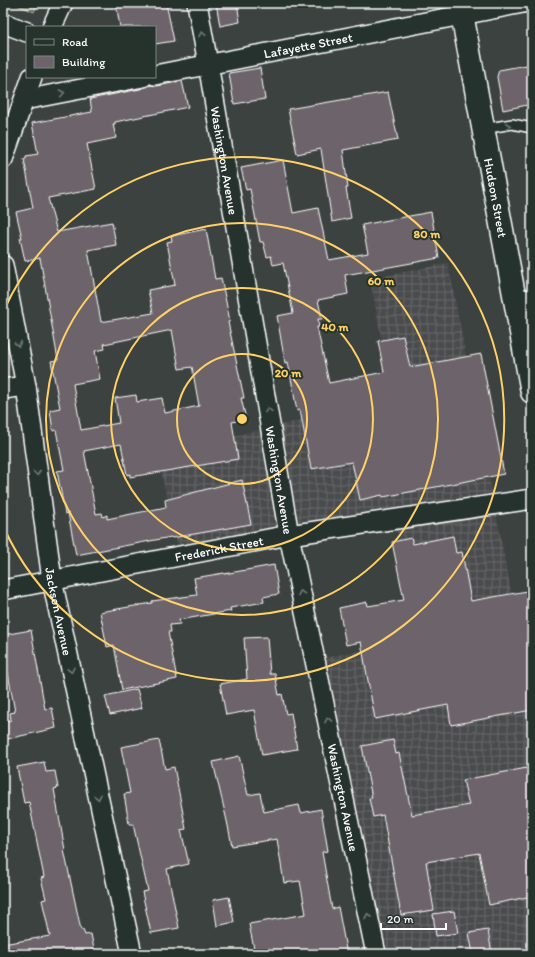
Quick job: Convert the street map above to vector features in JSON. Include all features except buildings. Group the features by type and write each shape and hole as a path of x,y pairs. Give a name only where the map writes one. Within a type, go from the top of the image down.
{"main road":[{"name":"Hudson Street","path":"461,9 483,129 523,299 532,392"}],"street":[{"path":"52,26 63,3"},
{"name":"Washington Avenue","path":"197,3 289,535 376,954"},
{"name":"Lafayette Street","path":"156,75 461,9 523,3"},
{"path":"3,23 26,32"},
{"path":"3,159 32,78"},
{"path":"24,100 138,78"},
{"name":"Jackson Avenue","path":"3,265 26,386 52,580 132,954"},
{"path":"3,389 26,386"},
{"name":"Frederick Street","path":"3,590 289,535 532,499"}],"lane":[{"path":"483,129 512,124 532,128"}],"shaded area":[{"path":"448,263 532,700 532,954 373,954 316,659 419,640 396,527 181,562 157,453 393,399 370,279"}],"green space":[{"path":"13,3 38,3 34,12"}]}
